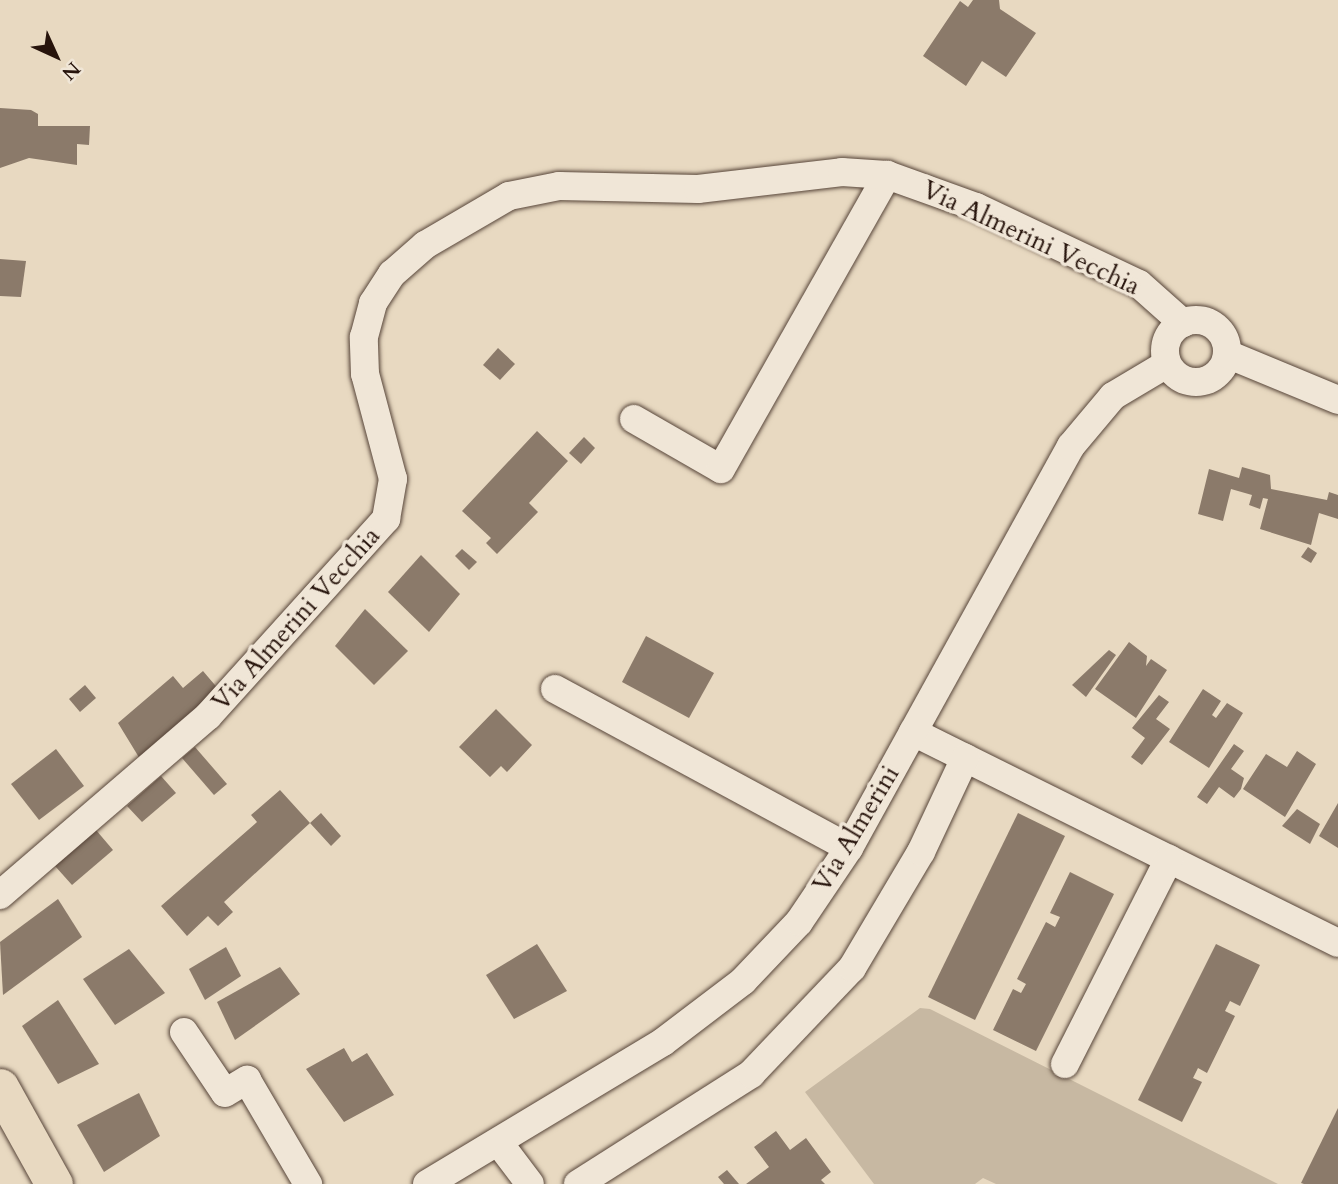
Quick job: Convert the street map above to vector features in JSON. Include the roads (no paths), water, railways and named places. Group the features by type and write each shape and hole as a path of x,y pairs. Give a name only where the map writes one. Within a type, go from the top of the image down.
{"main road":[{"path":"0,1087 54,1184"}],"street":[{"name":"Via Almerini Vecchia","path":"0,895 208,716 386,520 393,479 365,374 364,337 373,303 392,274 425,245 509,196 559,186 698,189 842,172 887,175 966,203 1139,284 1182,323"},
{"path":"635,419 721,469 887,175"},
{"path":"1182,323 1210,323 1223,336 1227,354 1219,372 1203,382 1182,380 1167,364 1168,336 1182,323"},
{"path":"1227,354 1338,400"},
{"name":"Via Almerini","path":"427,1184 663,1042 743,981 799,922 849,848 1071,446 1114,396 1167,364"},
{"path":"555,689 849,848"},
{"path":"913,732 1338,943"},
{"path":"578,1184 751,1074 852,968 922,852 965,758"},
{"path":"1065,1064 1169,859"},
{"path":"184,1032 225,1093 247,1080 308,1184"},
{"path":"499,1143 530,1184"}]}
